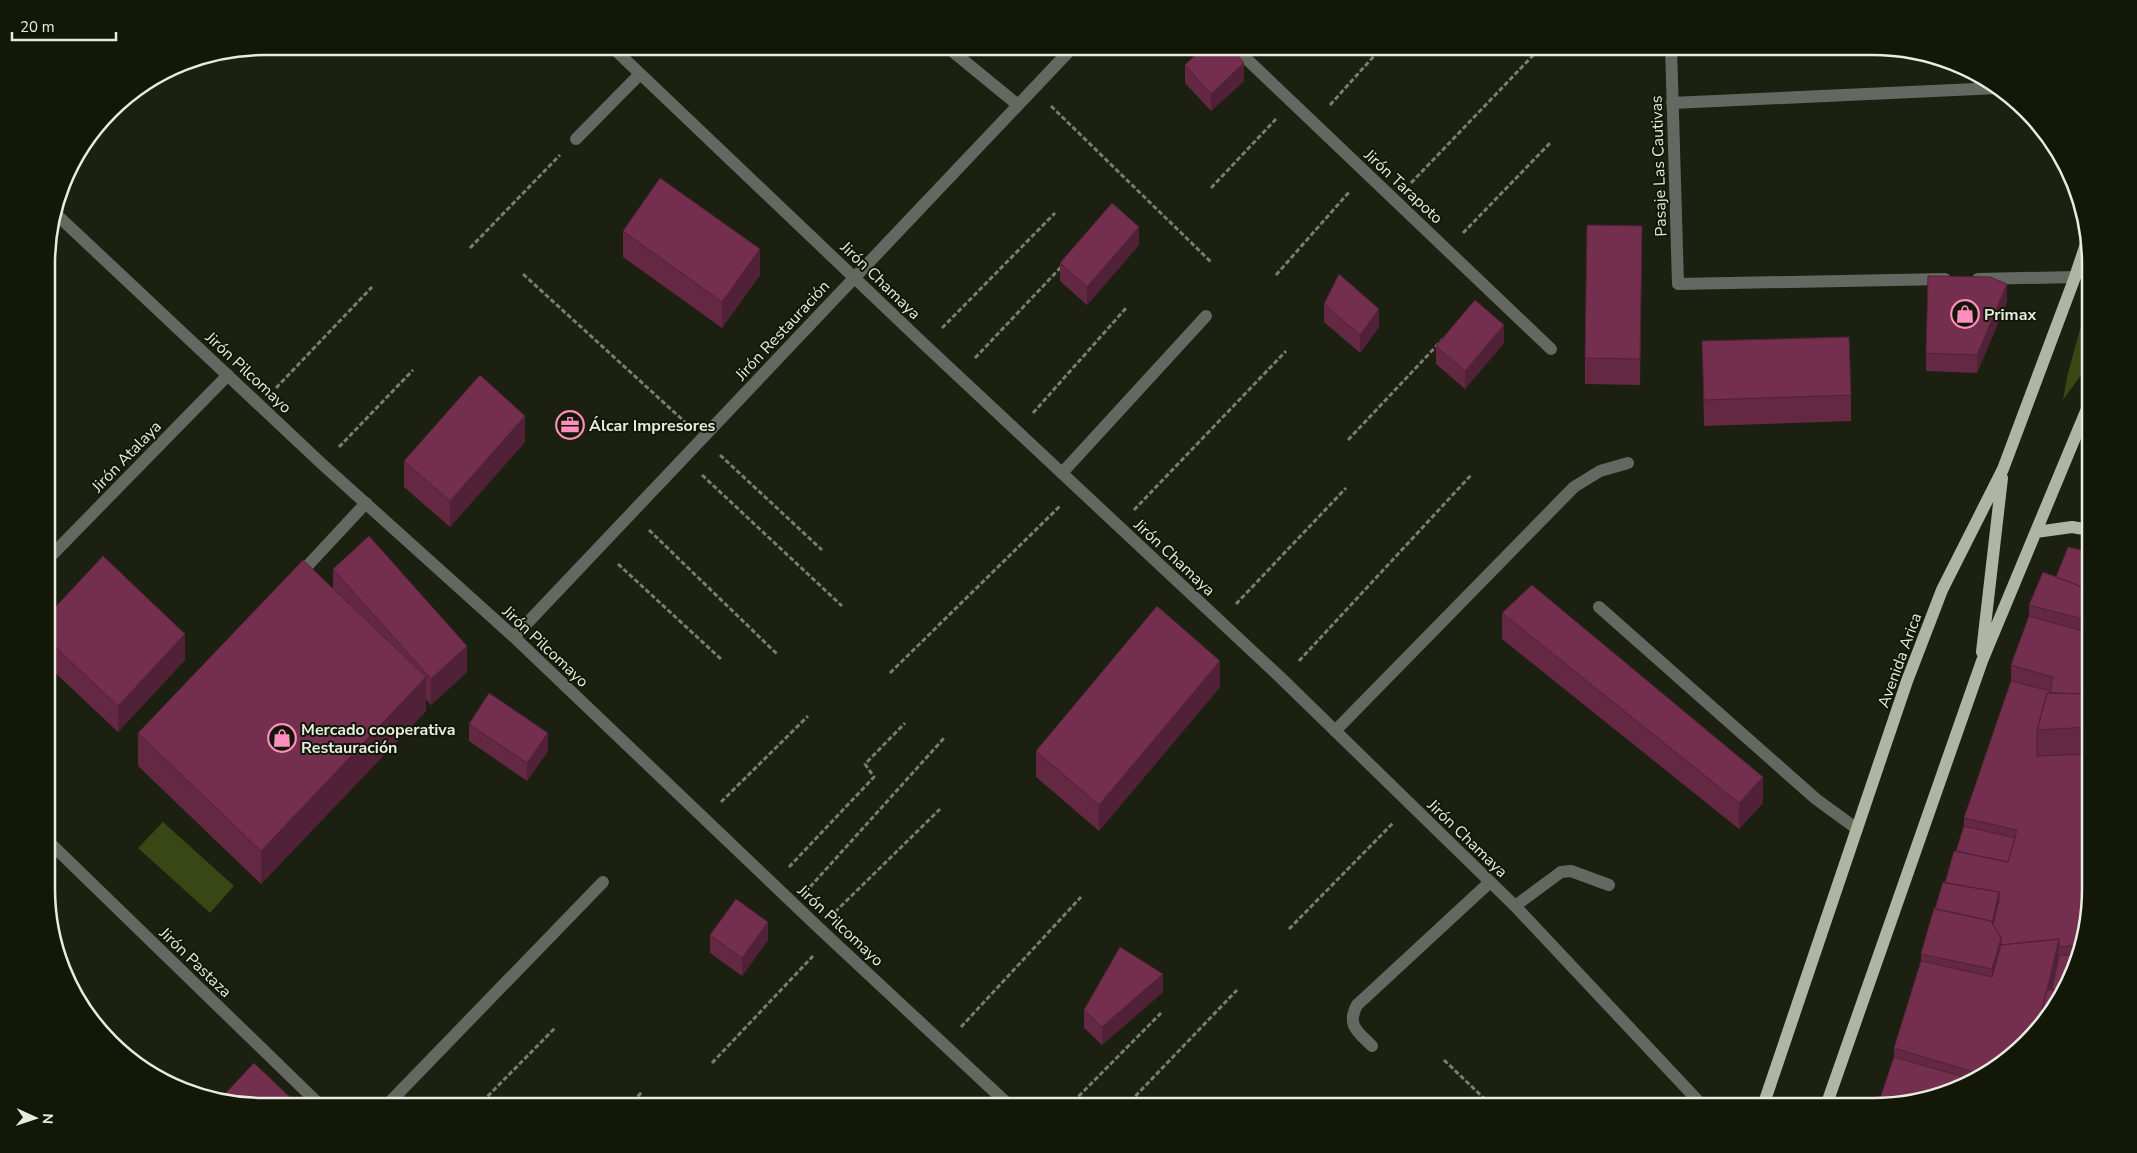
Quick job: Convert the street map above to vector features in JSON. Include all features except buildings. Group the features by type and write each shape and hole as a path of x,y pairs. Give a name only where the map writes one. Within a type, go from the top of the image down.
{"main road":[{"name":"Avenida Arica","path":"1766,1098 1907,681 1942,590 2003,468 2082,256"},
{"path":"1829,1098 1982,661 2082,421"},
{"path":"1982,661 1984,628 2003,468"},
{"path":"2036,532 2072,527 2082,529"}],"street":[{"name":"Jirón Chamaya","path":"620,55 1016,431 1282,679 1515,906 1695,1098"},
{"path":"957,55 1018,105"},
{"name":"Jirón Restauración","path":"514,637 1065,55"},
{"name":"Jirón Tarapoto","path":"1243,55 1551,349"},
{"name":"Pasaje Las Cautivas","path":"1671,55 1678,284 2075,277"},
{"path":"576,139 639,75"},
{"path":"1672,103 1987,89"},
{"name":"Jirón Pilcomayo","path":"60,218 322,464 514,637 819,928 945,1044 996,1098"},
{"path":"1062,473 1206,316"},
{"name":"Jirón Atalaya","path":"55,552 228,375"},
{"path":"1335,731 1574,487 1600,471 1628,463"},
{"path":"289,585 366,503"},
{"path":"1599,607 1816,799 1857,829"},
{"name":"Jirón Pastaza","path":"55,848 313,1098"},
{"path":"1515,906 1560,872 1572,871 1609,885"},
{"path":"394,1098 603,882"},
{"path":"1372,1046 1354,1026 1352,1015 1358,1005 1490,882"}],"path":[{"path":"1314,123 1375,55"},
{"path":"1395,200 1533,55"},
{"path":"1033,89 1212,263"},
{"path":"1211,188 1292,102"},
{"path":"470,248 576,139"},
{"path":"1447,249 1551,142"},
{"path":"1276,275 1367,173"},
{"path":"925,345 1055,213"},
{"path":"958,376 1068,260"},
{"path":"523,274 822,550"},
{"path":"260,405 372,287"},
{"path":"1016,431 1127,307"},
{"path":"1348,440 1449,332"},
{"path":"1118,526 1286,351"},
{"path":"322,464 413,370"},
{"path":"684,458 842,606"},
{"path":"1282,679 1472,474"},
{"path":"890,673 1078,488"},
{"path":"1220,621 1346,488"},
{"path":"632,513 778,655"},
{"path":"600,547 722,660"},
{"path":"705,819 808,716"},
{"path":"773,884 874,777 865,764 905,723"},
{"path":"795,904 944,737"},
{"path":"1290,928 1410,805"},
{"path":"819,928 940,809"},
{"path":"945,1044 1081,897"},
{"path":"712,1063 830,938"},
{"path":"1133,1098 1237,990"},
{"path":"1076,1098 1161,1014"},
{"path":"486,1098 555,1028"},
{"path":"1444,1060 1484,1098"},
{"path":"636,1098 642,1092"}],"green space":[{"path":"2082,322 2082,374 2063,400 2067,377"},
{"path":"163,822 234,886 210,913 138,848"}],"place":[{"name":"Primax","path":"1965,314"},
{"name":"Álcar Impresores","path":"570,425"},
{"name":"Mercado cooperativa Restauración","path":"282,738"}]}
